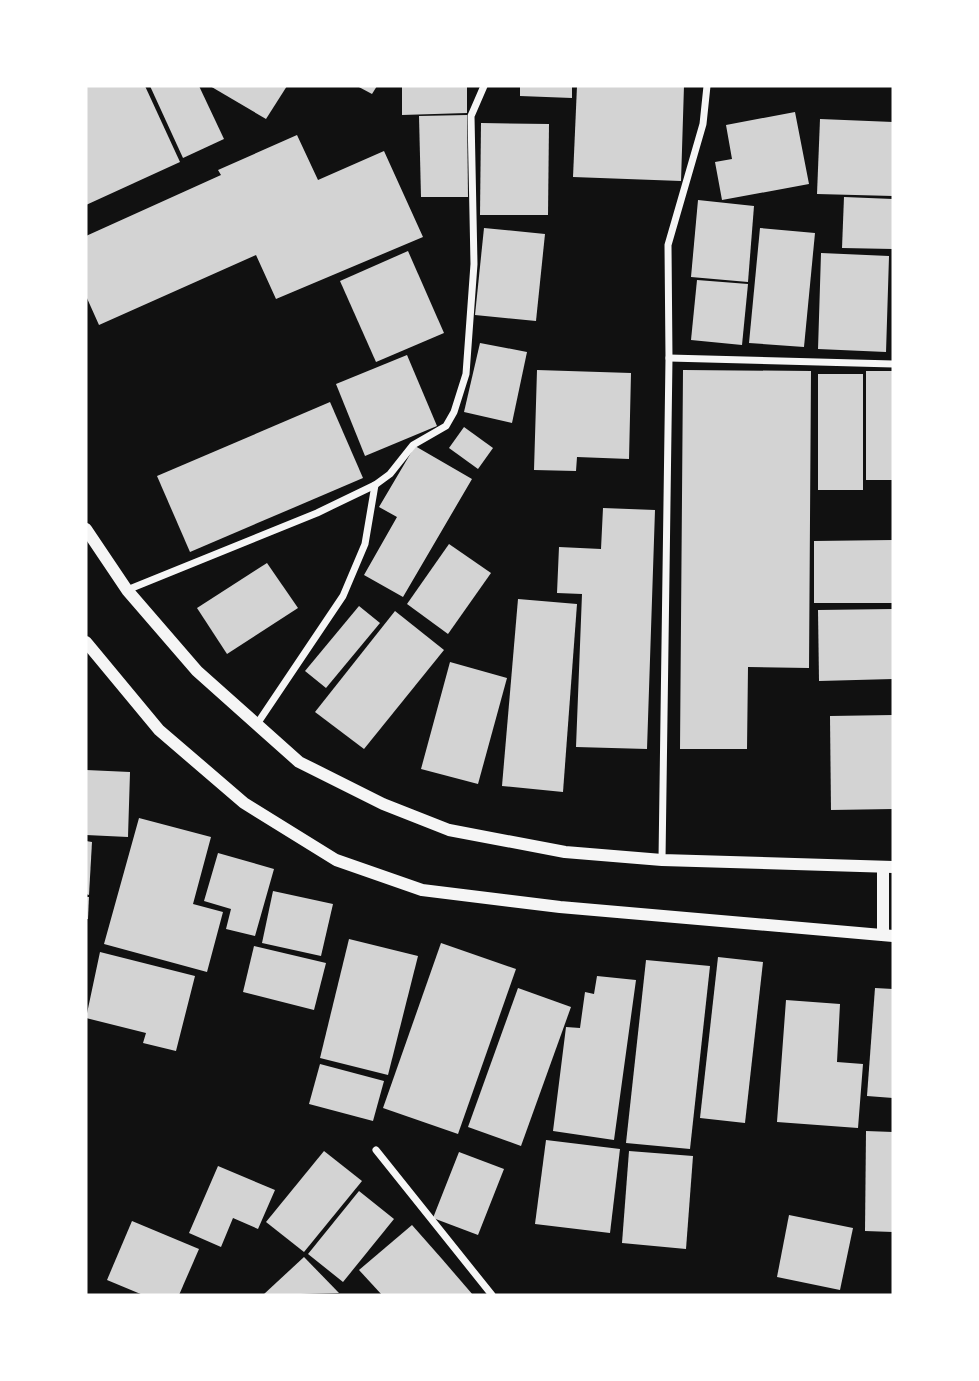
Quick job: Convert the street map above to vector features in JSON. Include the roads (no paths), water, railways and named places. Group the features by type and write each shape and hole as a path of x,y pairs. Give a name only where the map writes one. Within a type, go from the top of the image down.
{"street":[{"path":"127,590 317,513 374,485 390,474 413,445 446,426 454,412 466,374 474,264 471,116 484,86"},
{"path":"662,860 669,358 668,245 703,124 707,86"},
{"path":"669,358 893,364"},
{"path":"257,724 343,596 365,544 374,485"},
{"path":"86,529 127,590 197,671 299,761 383,804 449,830 565,852 662,860 888,867 888,935 559,907 422,890 337,860 244,803 159,730 86,642"},
{"path":"376,1150 492,1295"}]}
